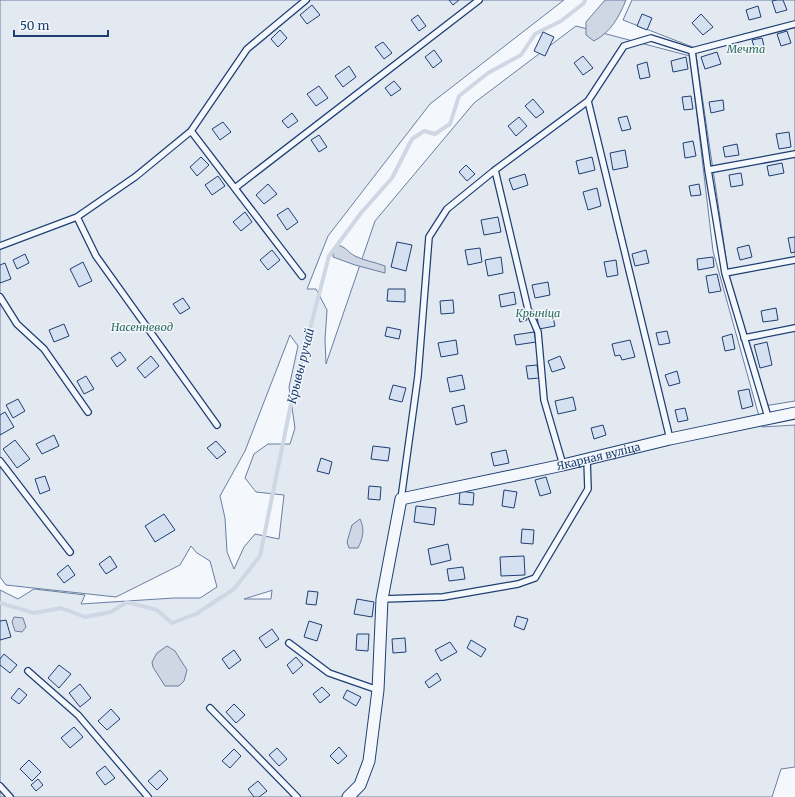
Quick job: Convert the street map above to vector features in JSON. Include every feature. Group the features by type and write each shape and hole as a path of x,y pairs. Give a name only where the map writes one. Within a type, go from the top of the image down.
{"street":[{"name":"Якарная вуліца","path":"401,499 587,459 670,439 795,413"},
{"path":"348,797 360,785 369,761 378,690 382,599 401,499"}],"lane":[{"path":"0,246 77,216 135,177 190,131 247,49 306,0"},
{"path":"235,188 479,0"},
{"path":"401,499 418,376 429,237 447,209 495,170 588,100 624,46 651,38 692,52 795,24"},
{"path":"692,52 708,170 725,273 768,418"},
{"path":"588,100 670,439"},
{"path":"190,131 302,276"},
{"path":"708,170 795,154"},
{"path":"495,170 528,309 538,332 544,400 563,464"},
{"path":"77,216 96,256 217,425"},
{"path":"725,273 795,260"},
{"path":"0,298 17,324 44,349 88,412"},
{"path":"744,338 795,328"},
{"path":"382,599 443,597 518,584 536,578 588,489 587,459"},
{"path":"0,461 70,552"},
{"path":"289,643 329,673 378,690"},
{"path":"28,672 78,715 148,797"},
{"path":"210,708 296,797"},
{"path":"0,786 10,797"}],"green space":[{"path":"0,0 564,0 430,104 328,236 307,289 316,289 327,310 325,340 326,364 375,221 474,103 576,26 690,56 713,251 762,427 795,425 795,767 781,769 772,797 0,797 0,590 18,599 34,589 85,595 81,604 174,598 200,598 217,587 210,561 197,553 191,546 180,565 116,597 6,585 0,577","holes":["290,335 298,346 289,387 295,428 290,444 268,444 254,454 245,478 256,492 284,495 279,539 255,534 244,547 234,569 227,552 225,518 220,496 245,451","272,590 271,599 244,599 270,591"]},
{"name":"Мечта","path":"632,0 795,0 795,401 764,406 729,278 695,48 623,20"}],"shaded area":[{"path":"605,0 626,0 614,24 610,29 594,41 586,35 586,22"},
{"path":"337,245 343,247 359,258 385,266 385,273 333,257 333,250"},
{"path":"360,519 363,530 361,541 358,548 349,548 347,542 352,525"},
{"path":"14,617 23,618 26,627 22,632 15,631 12,622"},
{"path":"167,646 175,651 187,670 184,681 179,686 165,686 153,667 152,662 157,653"}],"building":[{"path":"449,0 459,0 453,5"},
{"path":"783,0 787,10 776,13 772,1"},
{"path":"312,5 320,15 307,24 300,15"},
{"path":"758,6 761,17 749,20 746,10"},
{"path":"642,14 652,18 647,30 637,26"},
{"path":"701,14 713,27 703,35 692,23"},
{"path":"418,15 426,26 419,31 411,20"},
{"path":"280,30 287,38 278,47 271,39"},
{"path":"787,31 791,43 781,46 777,34"},
{"path":"543,32 554,37 545,56 534,51"},
{"path":"762,38 765,50 756,53 752,40"},
{"path":"383,42 392,53 384,59 375,47"},
{"path":"434,50 442,61 433,68 425,57"},
{"path":"717,52 721,64 705,69 701,57"},
{"path":"583,56 593,68 583,75 574,63"},
{"path":"686,57 688,69 673,72 671,61"},
{"path":"647,62 650,77 640,79 637,65"},
{"path":"349,66 356,77 343,87 335,76"},
{"path":"394,81 401,89 391,96 385,88"},
{"path":"319,86 328,98 316,106 307,94"},
{"path":"691,96 693,109 684,110 682,97"},
{"path":"533,99 544,112 536,118 525,106"},
{"path":"723,100 724,110 711,113 709,102"},
{"path":"292,113 298,121 288,128 282,121"},
{"path":"627,116 631,129 622,131 618,118"},
{"path":"519,117 527,126 516,136 508,126"},
{"path":"223,122 231,132 220,140 212,129"},
{"path":"789,132 791,147 779,149 776,134"},
{"path":"319,135 327,147 319,152 311,140"},
{"path":"693,141 696,156 685,158 683,143"},
{"path":"737,144 739,155 725,157 723,147"},
{"path":"625,150 628,167 613,170 610,153"},
{"path":"201,157 209,165 197,176 190,167"},
{"path":"592,157 595,170 579,174 576,161"},
{"path":"782,163 784,173 769,176 767,166"},
{"path":"466,165 475,174 467,181 459,172"},
{"path":"741,173 743,185 731,187 729,175"},
{"path":"525,174 528,185 513,190 509,179"},
{"path":"218,176 225,186 212,195 205,185"},
{"path":"268,184 277,194 264,204 256,195"},
{"path":"699,184 701,195 691,196 689,186"},
{"path":"597,188 601,206 588,210 583,192"},
{"path":"288,208 298,222 287,230 277,215"},
{"path":"245,212 252,222 241,231 233,222"},
{"path":"498,217 501,232 484,235 481,220"},
{"path":"795,237 795,252 791,253 788,238"},
{"path":"397,242 412,245 406,271 391,267"},
{"path":"749,245 752,257 740,260 737,248"},
{"path":"480,248 482,262 468,265 465,250"},
{"path":"272,250 280,260 268,270 260,260"},
{"path":"646,250 649,263 635,266 632,254"},
{"path":"25,254 29,263 17,269 13,260"},
{"path":"501,257 503,273 488,276 485,260"},
{"path":"713,257 714,267 698,270 697,259"},
{"path":"616,260 618,275 607,277 604,262"},
{"path":"83,262 92,281 79,287 70,269"},
{"path":"5,263 11,279 0,283 0,265"},
{"path":"717,274 721,291 709,293 706,276"},
{"path":"548,282 550,295 535,298 532,285"},
{"path":"388,289 405,289 405,302 387,301"},
{"path":"514,292 516,304 501,307 499,295"},
{"path":"183,298 190,308 180,314 173,304"},
{"path":"453,300 454,313 441,314 440,301"},
{"path":"524,308 527,320 520,322 517,310"},
{"path":"776,308 778,320 763,322 761,311"},
{"path":"552,313 555,326 539,329 537,316"},
{"path":"64,324 69,336 54,342 49,330"},
{"path":"387,327 401,330 399,339 385,336"},
{"path":"667,331 670,343 659,345 656,333"},
{"path":"534,332 536,342 516,345 514,335"},
{"path":"732,334 735,349 725,351 722,337"},
{"path":"456,340 458,354 441,357 438,343"},
{"path":"630,340 635,357 622,360 620,355 615,356 612,344"},
{"path":"767,342 772,365 760,368 754,345"},
{"path":"120,352 126,360 117,367 111,358"},
{"path":"151,356 159,366 145,378 137,368"},
{"path":"560,356 565,368 552,372 548,361"},
{"path":"537,365 539,378 528,379 526,366"},
{"path":"677,371 680,383 669,386 665,375"},
{"path":"462,375 465,389 450,392 447,378"},
{"path":"86,376 94,389 84,394 77,381"},
{"path":"393,385 406,388 402,402 389,399"},
{"path":"749,389 753,406 742,409 738,391"},
{"path":"573,397 576,410 558,414 555,401"},
{"path":"18,399 25,411 13,418 6,405"},
{"path":"464,405 467,422 456,425 452,408"},
{"path":"685,408 688,420 678,422 675,410"},
{"path":"5,412 14,427 0,435 0,415"},
{"path":"603,425 606,435 594,439 591,428"},
{"path":"54,435 59,446 42,454 36,444"},
{"path":"15,440 30,459 17,468 3,449"},
{"path":"216,441 226,452 217,459 207,448"},
{"path":"373,446 390,448 388,461 371,459"},
{"path":"506,450 509,463 494,466 491,453"},
{"path":"321,458 332,462 329,474 317,471"},
{"path":"45,476 50,490 40,494 35,479"},
{"path":"546,477 551,493 540,496 535,480"},
{"path":"369,486 381,487 380,500 368,499"},
{"path":"504,490 517,492 514,508 502,506"},
{"path":"460,491 474,493 473,505 459,504"},
{"path":"416,506 436,508 434,525 414,522"},
{"path":"164,514 175,530 155,542 145,526"},
{"path":"522,529 534,530 533,544 521,543"},
{"path":"448,544 451,560 431,565 428,549"},
{"path":"110,556 117,567 106,574 99,564"},
{"path":"524,556 525,575 501,576 500,557"},
{"path":"68,565 75,575 64,583 57,574"},
{"path":"463,567 465,579 449,581 447,569"},
{"path":"308,591 318,592 316,605 306,604"},
{"path":"357,599 374,602 372,617 354,614"},
{"path":"517,616 528,619 524,630 514,626"},
{"path":"6,620 11,637 0,640 0,621"},
{"path":"309,621 322,625 317,641 304,637"},
{"path":"272,629 279,639 266,648 259,638"},
{"path":"357,634 369,634 368,651 356,650"},
{"path":"405,638 406,652 393,653 392,639"},
{"path":"471,640 486,649 481,657 467,648"},
{"path":"450,642 457,652 441,661 435,650"},
{"path":"234,650 241,660 229,669 222,659"},
{"path":"4,654 17,665 10,673 0,665 0,659"},
{"path":"296,657 303,665 293,674 287,665"},
{"path":"59,665 71,674 59,688 48,678"},
{"path":"437,673 441,680 429,688 425,682"},
{"path":"80,684 91,698 80,707 69,693"},
{"path":"322,687 330,695 320,703 313,694"},
{"path":"19,688 27,695 19,704 11,698"},
{"path":"347,690 361,697 356,706 343,698"},
{"path":"234,704 245,715 236,723 226,712"},
{"path":"111,709 120,719 107,730 98,721"},
{"path":"74,727 83,737 70,748 61,738"},
{"path":"339,747 347,756 338,764 330,756"},
{"path":"277,748 287,759 279,766 269,755"},
{"path":"234,749 241,756 230,768 222,761"},
{"path":"29,760 41,772 32,781 20,769"},
{"path":"105,766 115,778 105,785 96,773"},
{"path":"160,770 168,779 157,790 148,781"},
{"path":"38,779 43,785 36,791 31,785"},
{"path":"258,781 267,791 259,797 254,797 248,789"}],"waterway":[{"name":"Крывы ручай","path":"0,603 34,613 61,608 85,617 111,612 127,602 157,610 172,623 196,614 234,589 260,556 293,394 329,256 361,213 392,178 412,139 424,131 435,134 450,124 459,96 488,73 521,55 535,34 561,21 584,3 585,0"}],"park label":[{"name":"Крыніца","path":"538,313"},
{"name":"Насенневод","path":"142,327"}]}
